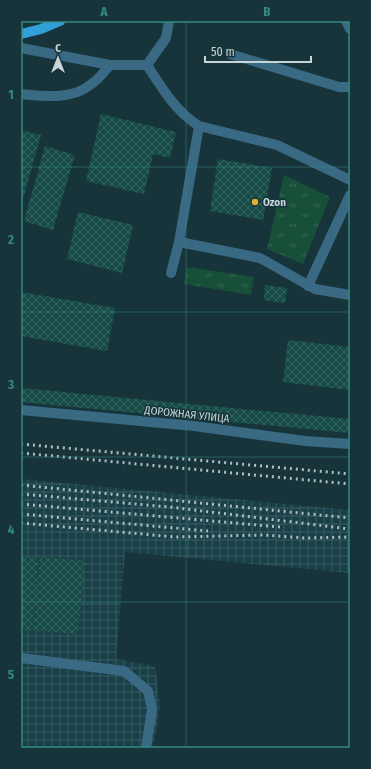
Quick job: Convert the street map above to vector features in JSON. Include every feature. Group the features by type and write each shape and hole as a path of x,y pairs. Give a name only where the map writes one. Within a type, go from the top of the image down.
{"main road":[{"path":"21,34 41,29 60,21"}],"street":[{"path":"147,65 166,38 169,21"},
{"path":"346,21 350,29"},
{"path":"21,48 110,65 147,65"},
{"path":"230,54 339,87 350,87"},
{"path":"21,94 46,96 71,94 90,86 110,65"},
{"path":"147,65 177,109 185,117 199,126 276,145 350,180"},
{"path":"171,273 179,242 199,126"},
{"path":"308,286 350,196"},
{"path":"179,242 260,258 315,289 350,295"},
{"name":"ДОРОЖНАЯ УЛИЦА","path":"21,410 194,426 305,441 350,444"},
{"path":"21,658 124,670 148,690 152,709 146,748"}],"shaded area":[{"path":"21,479 350,510 350,573 125,552 116,659 155,666 160,706 153,748 21,748"}],"green space":[{"path":"284,175 330,197 303,264 267,249"},
{"path":"187,267 254,277 251,295 184,284"}],"building":[{"path":"101,114 176,132 170,158 153,154 144,194 86,181"},
{"path":"21,130 41,135 21,206"},
{"path":"45,146 75,155 53,230 24,221"},
{"path":"218,159 272,168 263,220 210,211"},
{"path":"78,212 133,225 122,273 67,259"},
{"path":"265,285 287,288 285,303 264,300"},
{"path":"21,292 115,308 107,351 21,336"},
{"path":"288,340 350,347 350,390 283,382"},
{"path":"21,388 350,419 350,433 21,402"},
{"path":"21,556 38,558 32,631 21,630"},
{"path":"40,557 85,561 78,634 33,630"}],"railway":[{"path":"21,444 350,474"},
{"path":"21,453 350,484"},
{"path":"21,485 350,518"},
{"path":"21,494 170,507 350,529"},
{"path":"21,504 280,527"},
{"path":"21,514 208,531"},
{"path":"21,523 175,537 264,535 305,538 350,537"}],"place":[{"name":"Ozon","path":"255,202"}]}
